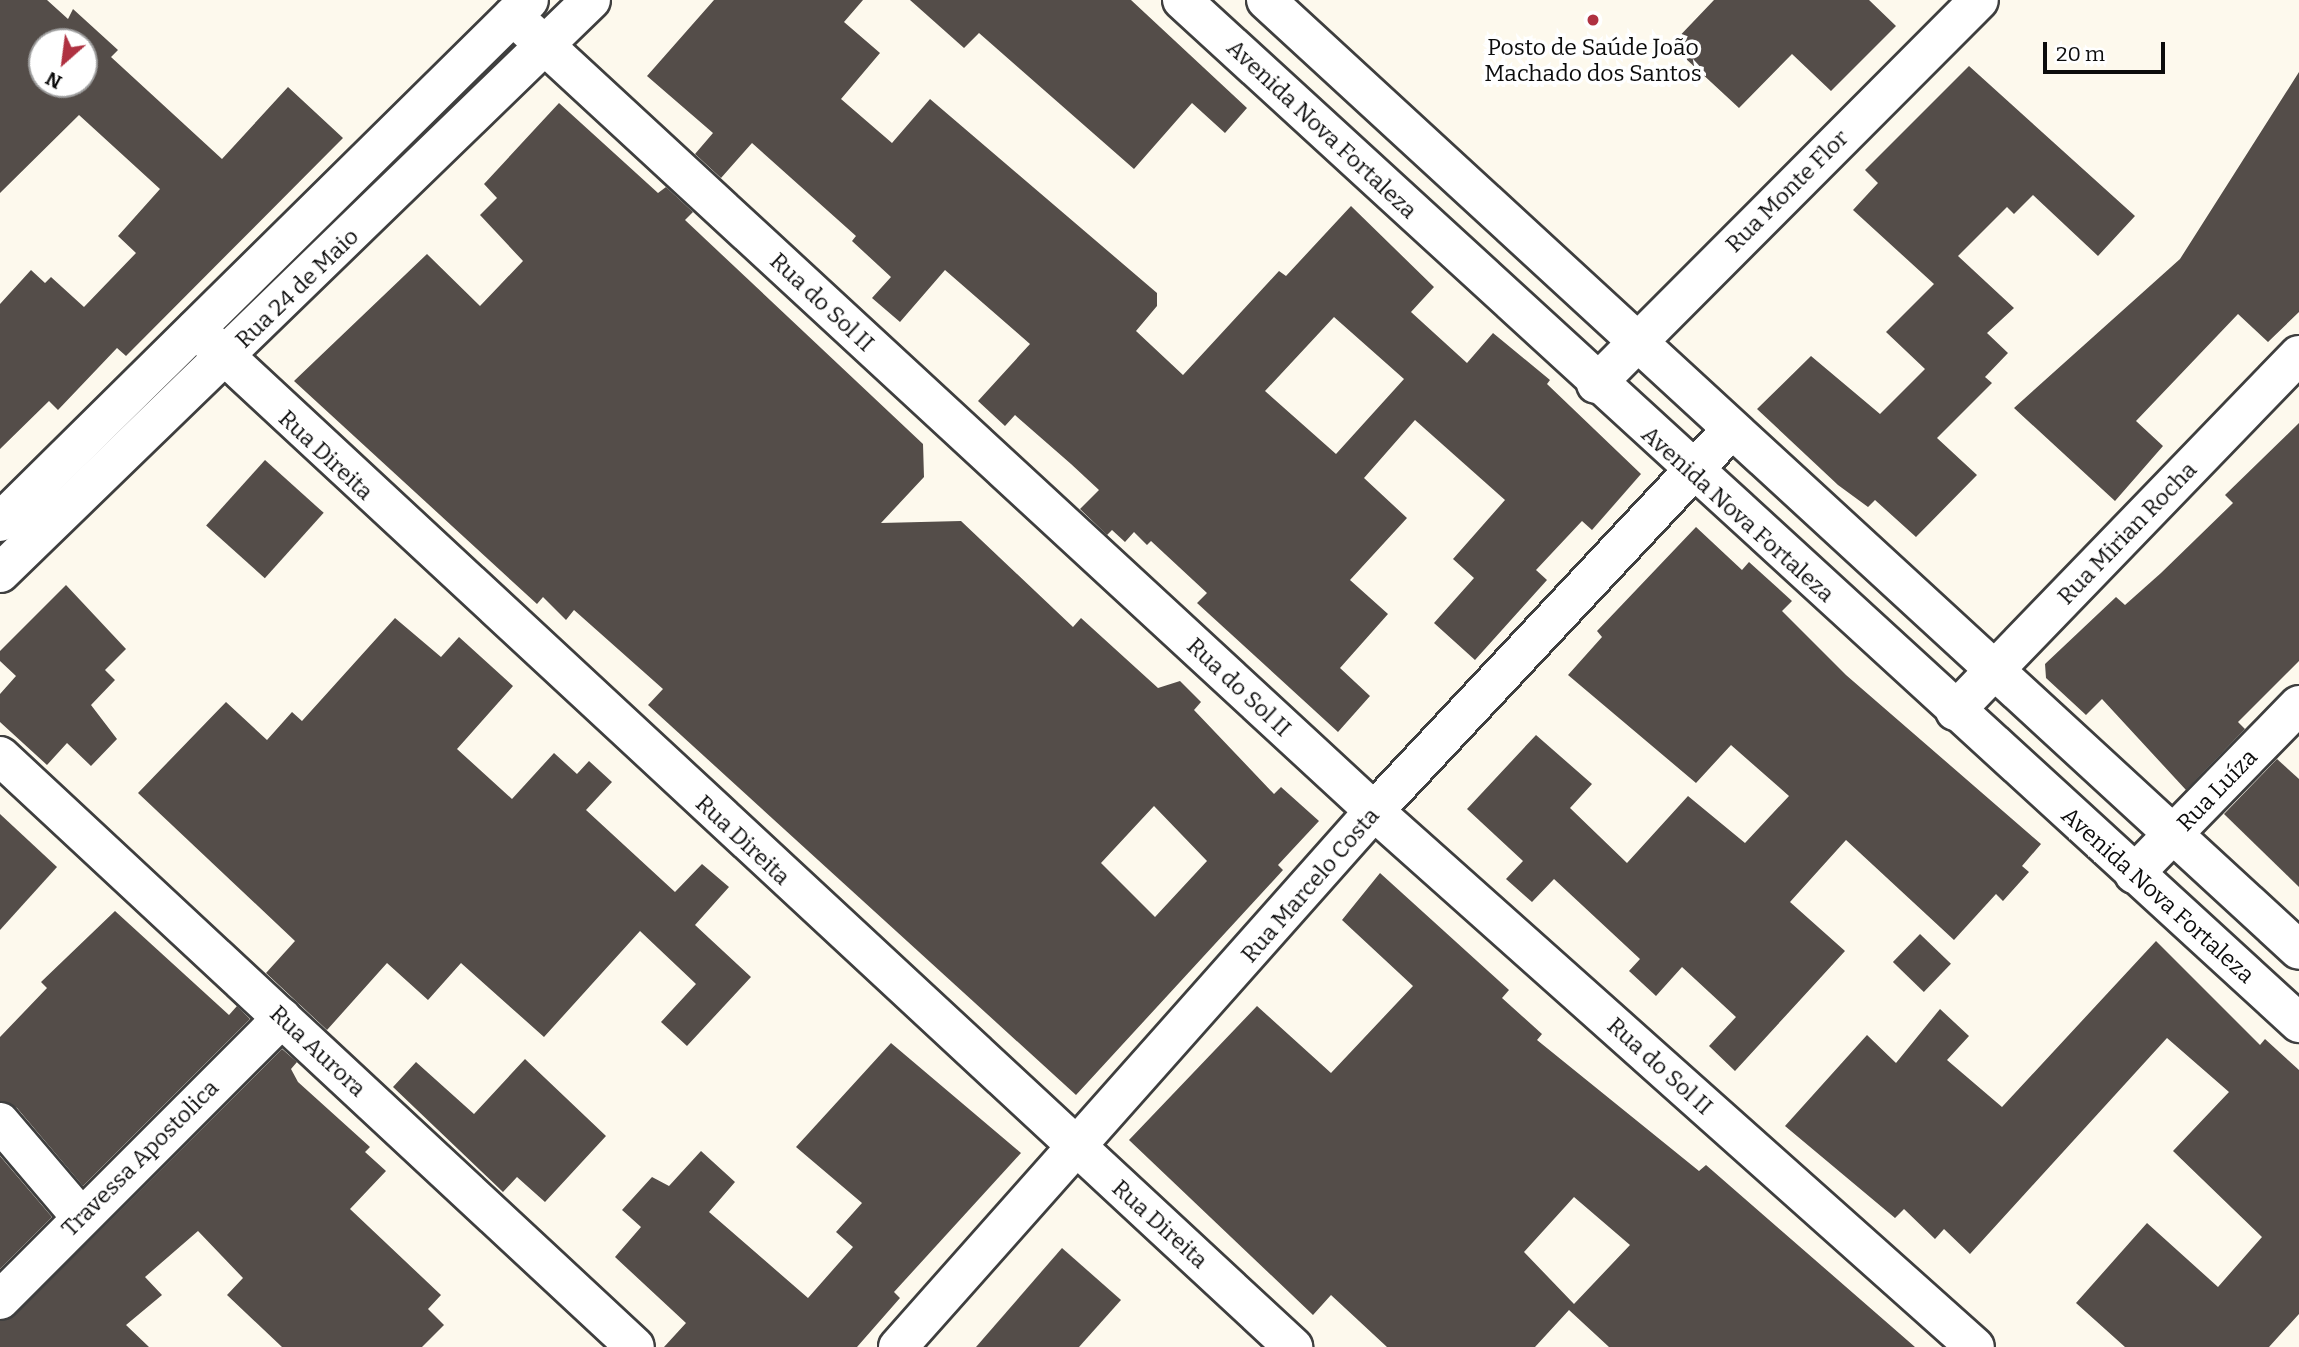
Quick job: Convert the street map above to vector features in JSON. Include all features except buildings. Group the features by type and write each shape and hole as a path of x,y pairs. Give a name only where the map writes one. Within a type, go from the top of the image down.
{"street":[{"name":"Rua 24 de Maio","path":"0,573 223,360 591,0"},
{"name":"Avenida Nova Fortaleza","path":"1182,0 1691,472 2299,1023"},
{"name":"Rua Monte Flor","path":"1596,384 1979,0"},
{"path":"1235,50 1275,3 1635,343 2175,833 2299,950"},
{"name":"Rua 24 de Maio","path":"0,522 521,8"},
{"name":"Rua do Sol II","path":"521,8 544,46 1374,811 1975,1347"},
{"name":"Rua Direita","path":"196,329 223,360 1293,1347"},
{"name":"Rua Mirian Rocha","path":"1955,711 2299,355"},
{"name":"Rua Marcelo Costa","path":"898,1347 1079,1150 1374,811 1731,430"},
{"name":"Rua Luíza","path":"2134,874 2299,705"},
{"name":"Rua Aurora","path":"0,756 635,1347"},
{"name":"Travessa Apostolica","path":"0,1300 80,1216 282,1018"},
{"path":"0,1122 80,1216"}],"place":[{"name":"Posto de Saúde João Machado dos Santos","path":"1593,20"}]}
